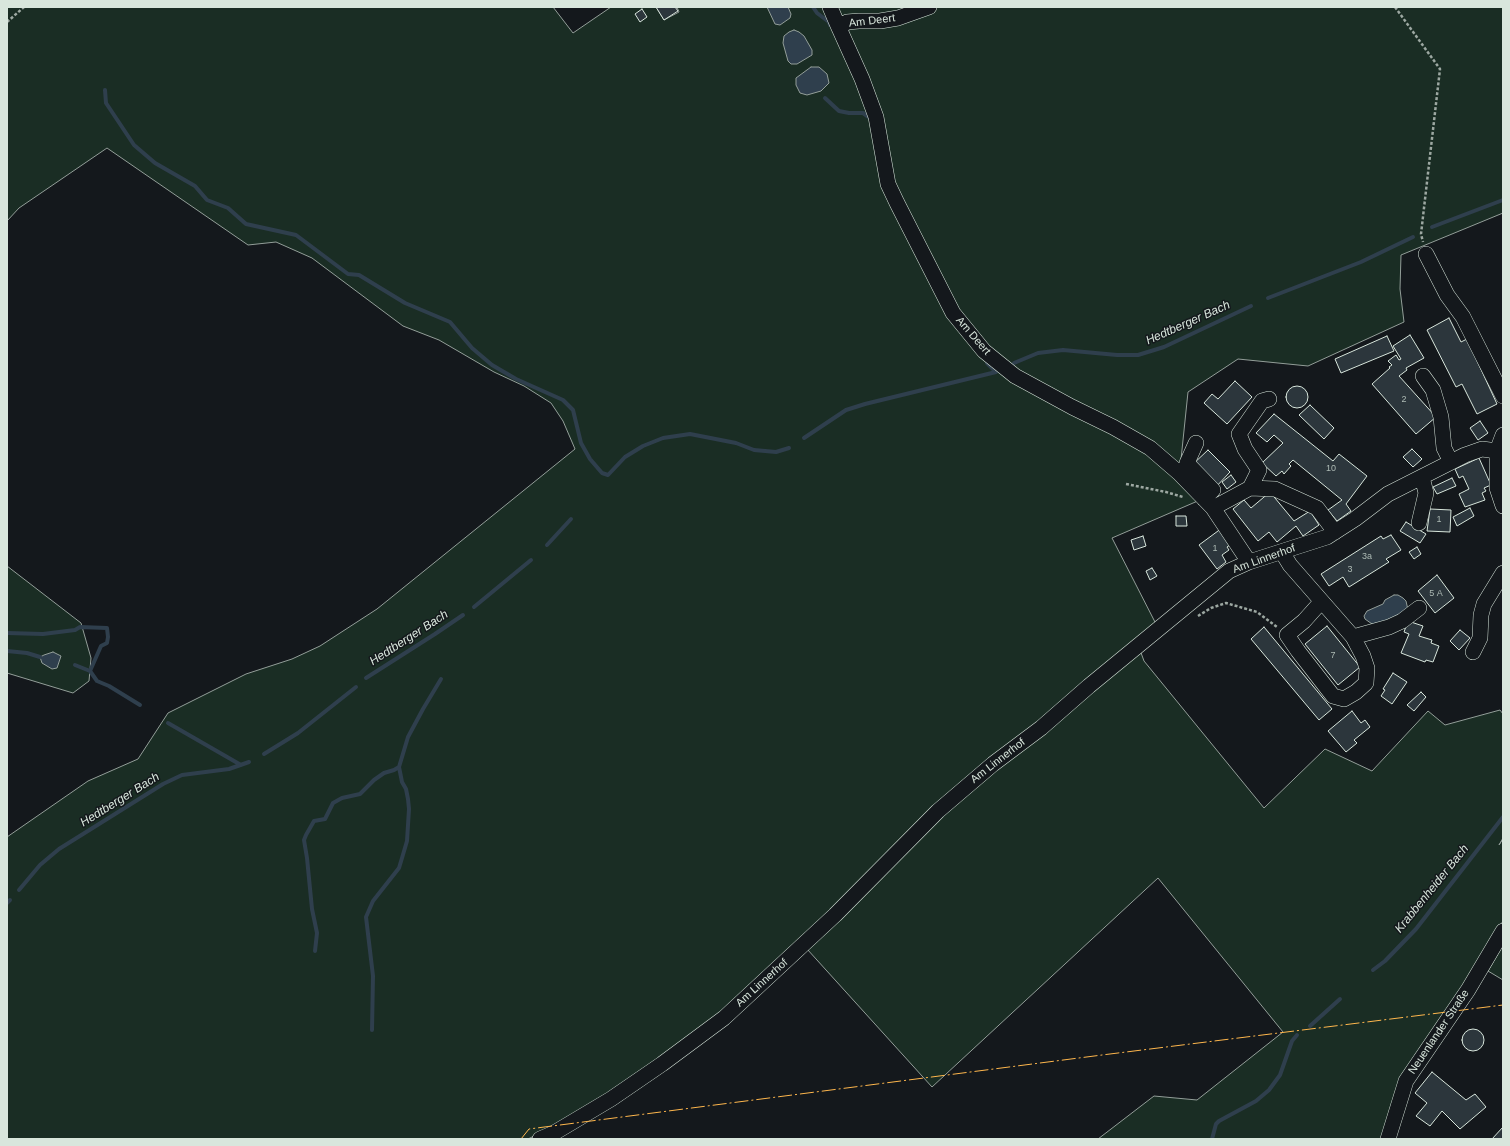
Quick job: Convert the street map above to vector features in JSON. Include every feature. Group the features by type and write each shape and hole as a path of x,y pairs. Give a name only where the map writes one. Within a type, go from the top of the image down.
{"street":[{"name":"Am Deert","path":"830,7 862,80 876,117 888,184 896,203 953,313 984,351 1009,372 1072,407 1113,427 1150,448 1185,471 1249,562"},
{"name":"Am Deert","path":"839,28 847,22 898,18 929,7"},
{"path":"1426,254 1447,295 1462,317 1503,396"},
{"path":"1423,376 1433,390 1441,417 1444,448 1451,462"},
{"path":"1250,488 1259,470 1245,449 1238,434 1262,401 1269,399"},
{"path":"1503,435 1497,451 1497,488 1503,506"},
{"path":"1185,471 1196,443"},
{"name":"Am Linnerhof","path":"540,1139 554,1133 611,1099 662,1064 724,1018 835,915 938,811 993,764 1041,728 1089,686 1229,571 1249,562 1327,537 1355,519 1388,494 1465,455 1482,449 1497,451"},
{"path":"1419,523 1426,493 1422,477"},
{"path":"1209,504 1250,488 1275,489 1316,508 1335,532"},
{"path":"1282,552 1290,565 1353,637 1363,656 1367,668 1366,683 1356,692 1344,699 1333,696 1302,657 1287,635 1304,621 1321,602"},
{"path":"1473,652 1480,638 1481,615 1484,604 1503,573"},
{"path":"1353,637 1389,627 1402,621 1419,608"},
{"name":"Neuenlander Straße","path":"1388,1139 1406,1081 1468,990 1503,931"}],"path":[{"path":"7,22 24,7"},
{"path":"1395,7 1440,70 1421,234 1426,254"},
{"path":"1126,484 1138,485 1184,498"},
{"path":"1194,618 1211,608 1226,603 1257,612 1287,635"}],"green space":[{"path":"7,7 553,7 573,33 611,7 656,7 664,20 679,12 677,7 1503,7 1503,213 1401,255 1400,289 1404,322 1308,366 1238,359 1188,392 1180,469 1142,441 1114,424 1037,384 989,353 968,327 962,317 942,301 961,330 986,357 1014,378 1111,428 1148,449 1199,496 1200,500 1112,538 1156,624 1040,724 935,810 836,909 770,972 706,1026 641,1075 569,1119 528,1139 7,1139 7,837 88,781 138,759 168,713 246,674 292,659 320,646 377,609 575,449 563,421 551,403 524,386 494,372 439,340 403,326 312,258 276,242 248,245 107,148 19,208 7,221"},
{"path":"7,566 81,623 91,658 89,681 73,693 7,673"},
{"path":"1140,650 1144,661 1264,808 1325,749 1372,771 1428,711 1445,725 1500,710 1503,714 1503,838 1499,845 1503,839 1503,921 1463,987 1383,1139 1098,1139 1154,1096 1197,1100 1283,1032 1158,878 932,1087 807,949 942,814"},
{"path":"1503,945 1503,980 1488,971"}],"water":[{"path":"767,7 788,7 791,14 790,18 780,25 775,24"},
{"path":"794,30 804,36 812,50 812,55 797,64 791,64 788,61 783,43 784,36"},
{"path":"811,67 819,67 827,74 829,83 821,91 807,95 800,93 796,85 796,78"},
{"path":"1394,595 1398,595 1406,601 1408,610 1386,621 1372,624 1365,619 1364,616 1367,611 1383,604 1385,600"},
{"path":"53,652 61,656 57,668 52,669 42,663 40,657"}],"building":[{"path":"656,7 675,7 678,11 664,20"},
{"path":"642,9 647,17 640,22 635,14"},
{"path":"1449,318 1461,342 1467,339 1497,404 1477,414 1462,384 1456,387 1427,330"},
{"path":"1410,335 1424,358 1406,368 1407,370 1399,376 1436,417 1416,434 1372,384 1390,368 1389,367 1392,365 1388,361 1396,355 1399,360 1401,359 1393,346"},
{"path":"1387,336 1394,351 1341,373 1335,359"},
{"path":"1235,381 1252,397 1227,424 1204,403 1212,394 1218,399"},
{"path":"1297,386 1305,389 1308,397 1305,405 1297,408 1289,405 1286,397 1289,389"},
{"path":"1310,405 1334,428 1324,439 1299,415"},
{"path":"1274,414 1333,461 1339,454 1367,476 1346,504 1351,511 1337,521 1328,510 1342,500 1293,460 1289,464 1291,466 1284,474 1282,471 1276,476 1262,463 1283,443 1274,435 1267,442 1256,433"},
{"path":"1480,421 1488,433 1478,440 1470,428"},
{"path":"1412,449 1422,459 1413,467 1403,457"},
{"path":"1208,450 1230,472 1214,489 1191,466"},
{"path":"1479,458 1491,485 1484,488 1486,491 1482,493 1485,500 1465,507 1459,494 1469,489 1463,476 1459,478 1455,469"},
{"path":"1231,475 1236,482 1227,489 1222,482"},
{"path":"1452,478 1456,486 1437,494 1433,487"},
{"path":"1270,492 1294,521 1310,511 1319,525 1303,536 1296,526 1277,542 1269,532 1258,541 1233,509 1244,500 1251,508"},
{"path":"1470,508 1474,516 1457,526 1453,517"},
{"path":"1430,509 1451,510 1450,532 1427,531"},
{"path":"1176,516 1186,516 1187,526 1176,526"},
{"path":"1406,522 1426,534 1420,543 1400,531"},
{"path":"1222,528 1233,543 1227,547 1229,550 1222,555 1226,562 1217,569 1199,545"},
{"path":"1391,535 1401,550 1386,559 1389,562 1349,587 1343,577 1329,586 1321,574 1381,536 1383,539"},
{"path":"1143,536 1146,546 1134,550 1131,540"},
{"path":"1417,547 1421,554 1414,559 1409,552"},
{"path":"1152,568 1157,576 1150,580 1146,571"},
{"path":"1437,575 1454,598 1435,613 1418,591"},
{"path":"1408,621 1423,626 1419,636 1432,640 1431,643 1439,646 1433,662 1426,660 1425,662 1401,653 1409,634 1404,632"},
{"path":"1327,626 1360,667 1338,685 1305,644"},
{"path":"1264,627 1332,709 1319,720 1251,639"},
{"path":"1460,630 1470,638 1459,650 1450,641"},
{"path":"1393,673 1407,682 1392,704 1381,696 1385,690 1383,689"},
{"path":"1421,692 1426,697 1414,711 1407,705"},
{"path":"1352,711 1361,723 1365,720 1370,727 1354,740 1357,743 1346,752 1328,731"},
{"path":"1473,1029 1481,1032 1484,1040 1481,1048 1473,1051 1465,1048 1462,1040 1465,1032"},
{"path":"1432,1072 1466,1100 1475,1094 1486,1107 1460,1129 1442,1111 1430,1126 1416,1116 1427,1103 1415,1093"},
{"path":"1503,1127 1503,1139 1492,1139"}],"waterway":[{"path":"813,7 817,13 829,22 830,25"},
{"path":"105,90 106,103 134,145 155,163 195,186 207,200 228,208 246,224 296,235 348,274 359,275 405,303 450,322 472,348 492,365 516,379 563,400 573,410 581,443 590,459 602,473 608,475 625,457 643,446 663,438 690,434 736,443 754,450 776,452 789,448"},
{"path":"825,98 839,111 863,113 870,118"},
{"name":"Hedtberger Bach","path":"1432,227 1503,200"},
{"name":"Hedtberger Bach","path":"1268,298 1361,262 1413,237"},
{"name":"Hedtberger Bach","path":"1014,363 1038,353 1063,350 1117,355 1138,355 1164,347 1251,306"},
{"name":"Hedtberger Bach","path":"804,438 846,410 996,372 987,363"},
{"name":"Hedtberger Bach","path":"547,545 571,519"},
{"name":"Hedtberger Bach","path":"474,607 531,560"},
{"name":"Hedtberger Bach","path":"366,678 463,615"},
{"path":"7,633 43,634 75,630 80,627 107,628 107,643 101,646 90,671"},
{"path":"7,651 27,653 40,657"},
{"path":"75,665 90,671 97,681 109,686 140,705"},
{"path":"372,1030 373,976 366,917 373,901 399,868 407,841 409,809 406,789 402,782 399,767 408,737 441,679"},
{"name":"Hedtberger Bach","path":"264,754 298,733 356,687"},
{"path":"168,723 241,765"},
{"name":"Hedtberger Bach","path":"19,890 40,865 59,849 163,784 182,775 229,769 249,762"},
{"path":"315,951 317,933 312,909 304,840 306,835 314,821 325,819 333,803 342,798 360,794 374,780 384,773 399,767"},
{"name":"Krabbenheider Bach","path":"1373,970 1385,961 1416,929 1503,817"},
{"name":"Hedtberger Bach","path":"7,903 10,900"},
{"name":"Krabbenheider Bach","path":"1310,1026 1340,999"},
{"name":"Krabbenheider Bach","path":"1212,1139 1216,1124 1219,1121 1256,1101 1269,1090 1280,1075 1292,1041 1297,1035"}],"power":[{"path":"521,1139 529,1129 1503,1005"}]}
